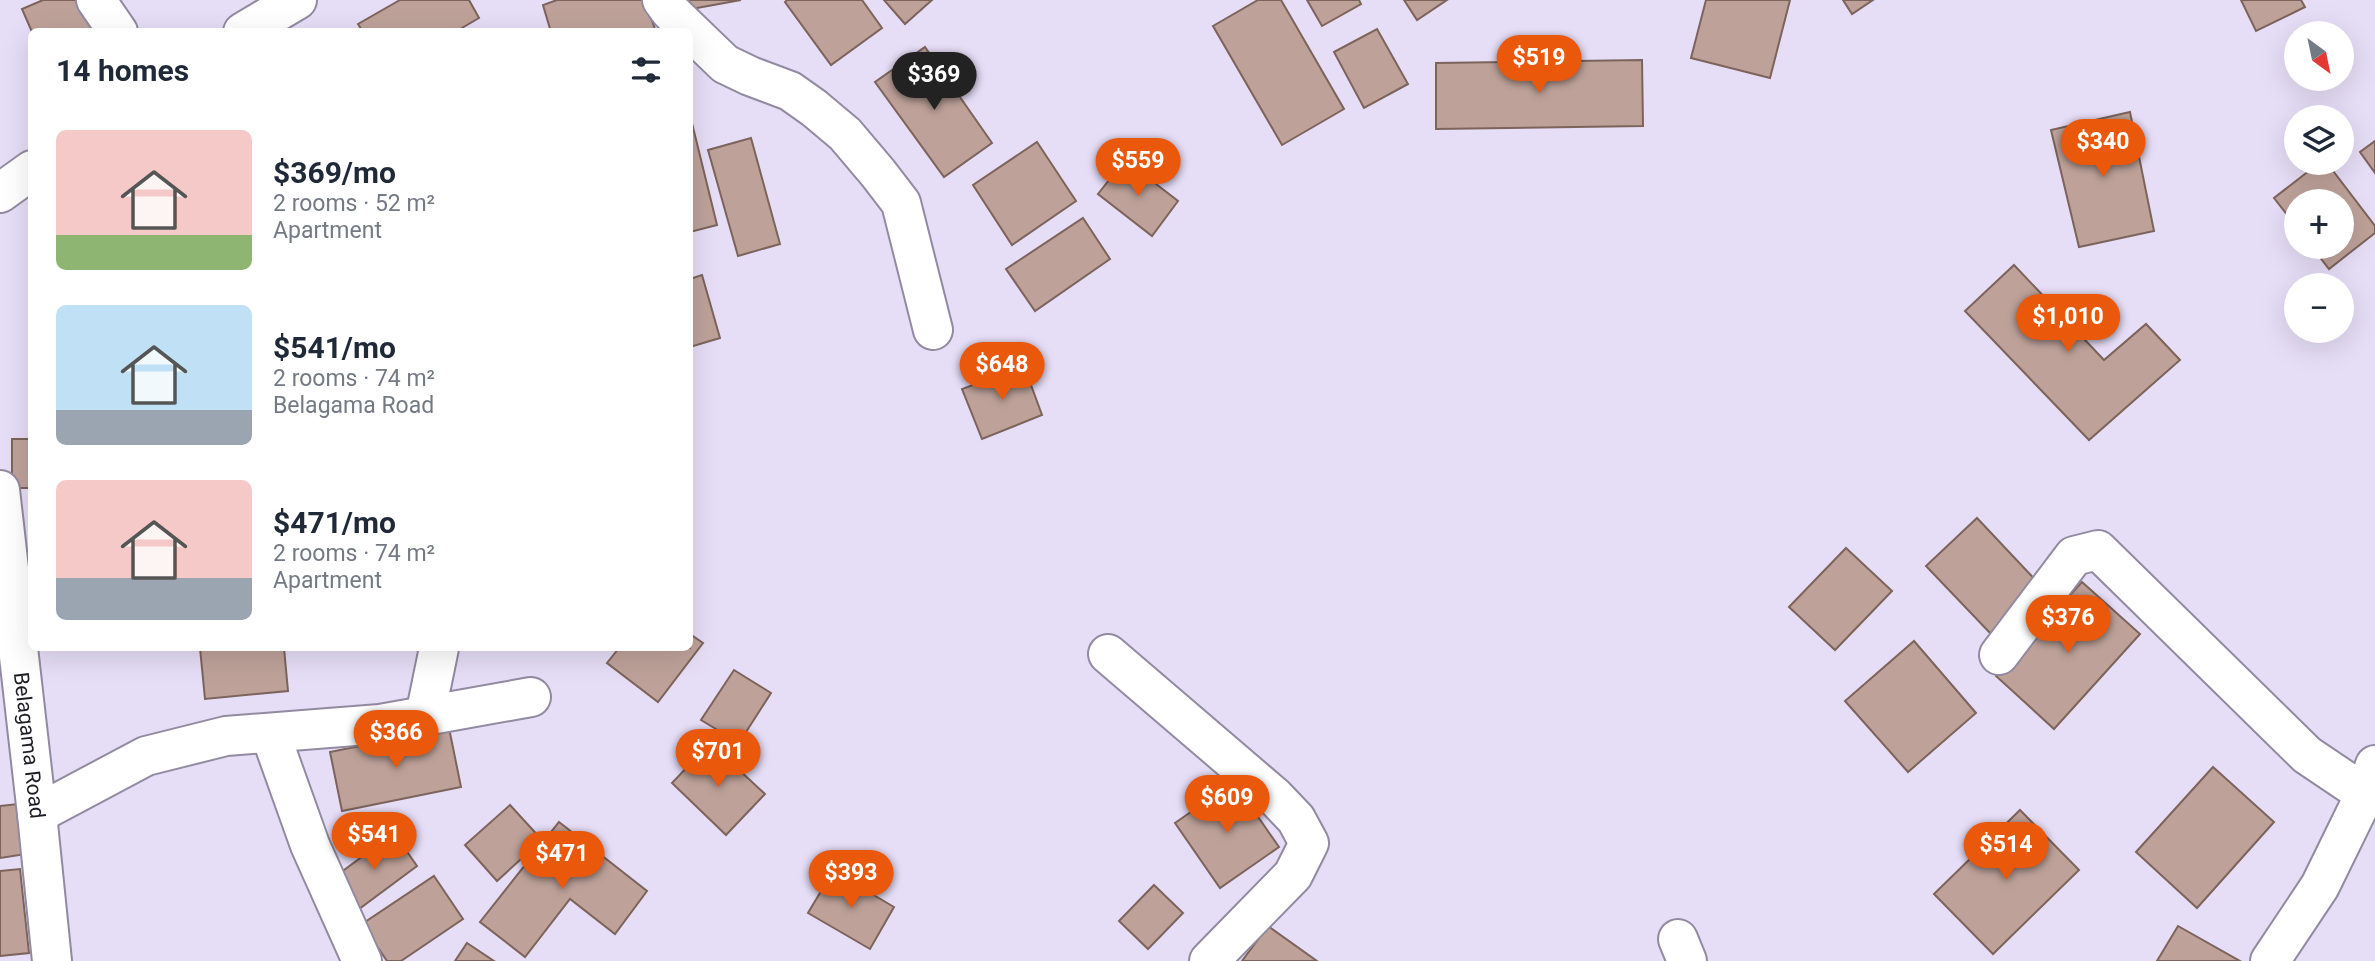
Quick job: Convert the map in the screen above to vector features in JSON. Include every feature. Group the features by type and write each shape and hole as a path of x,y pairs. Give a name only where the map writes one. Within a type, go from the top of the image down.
{"street":[{"path":"96,0 115,28"},
{"path":"663,0 688,28"},
{"path":"249,28 293,1"},
{"path":"693,33 725,64 790,91 814,108 845,134 878,173 901,203 933,330"},
{"path":"0,193 28,173"},
{"name":"Belagama Road","path":"0,490 52,961"},
{"path":"1998,655 2074,556 2098,550 2307,755 2370,780 2320,887 2270,961"},
{"path":"425,716 438,651"},
{"path":"1108,654 1275,797 1296,819 1309,843 1293,875 1209,961"},
{"path":"37,814 146,756 226,736 380,724 531,697"},
{"path":"270,733 310,845 362,961"}],"building":[{"path":"43,0 80,0 92,28 30,28 22,9"},
{"path":"400,0 469,0 479,18 462,28 360,28 358,24"},
{"path":"557,0 645,0 655,28 550,28 543,5"},
{"path":"689,0 741,0 691,9"},
{"path":"862,0 882,28 831,65 785,2"},
{"path":"884,0 932,0 905,24"},
{"path":"1258,0 1281,0 1344,109 1282,145 1213,26"},
{"path":"1307,0 1359,0 1361,4 1322,26"},
{"path":"1404,0 1447,0 1417,20"},
{"path":"1706,0 1790,0 1770,78 1691,58"},
{"path":"1843,0 1873,0 1852,14"},
{"path":"2241,0 2301,0 2305,7 2256,31"},
{"path":"1377,29 1408,84 1364,108 1334,52"},
{"path":"925,47 992,143 944,177 875,82"},
{"path":"1642,60 1643,126 1436,129 1436,63"},
{"path":"2130,112 2154,231 2079,247 2051,130"},
{"path":"693,127 717,225 693,231"},
{"path":"751,138 780,244 738,256 708,150"},
{"path":"2375,141 2375,173 2360,152"},
{"path":"1037,142 1076,201 1012,245 973,185"},
{"path":"1125,160 1178,201 1152,236 1098,194"},
{"path":"2304,175 2336,175 2347,189 2286,189"},
{"path":"2284,190 2284,211 2274,198"},
{"path":"2354,198 2375,226 2375,233 2354,249"},
{"path":"1083,218 1110,259 1035,311 1006,269"},
{"path":"2321,259 2342,259 2329,269"},
{"path":"2014,265 2104,360 2146,324 2180,360 2089,440 1965,311"},
{"path":"702,275 720,338 693,346 693,278"},
{"path":"1024,366 1042,415 982,439 962,389"},
{"path":"12,439 28,439 28,488 12,488"},
{"path":"1977,518 2041,586 1991,634 1926,566"},
{"path":"1846,548 1892,591 1835,650 1789,607"},
{"path":"2082,582 2140,634 2054,729 1996,676"},
{"path":"693,636 703,643 658,702 607,663 617,651 693,651"},
{"path":"1914,641 1976,713 1908,772 1845,701"},
{"path":"200,651 284,651 288,691 205,699"},
{"path":"734,670 771,693 739,743 701,720"},
{"path":"449,728 461,787 342,811 330,752"},
{"path":"710,743 765,794 726,835 672,783"},
{"path":"2213,767 2274,822 2197,908 2136,852"},
{"path":"1234,782 1279,847 1220,888 1175,823"},
{"path":"18,804 26,854 0,858 0,806"},
{"path":"510,805 542,840 497,881 465,845"},
{"path":"2020,810 2079,870 1993,954 1934,894"},
{"path":"559,822 647,891 615,934 570,899 525,957 480,922"},
{"path":"394,833 417,866 355,912 332,879"},
{"path":"20,869 29,953 0,956 0,871"},
{"path":"833,871 894,907 870,949 808,913"},
{"path":"434,876 463,919 401,961 387,961 362,924"},
{"path":"1154,885 1183,913 1148,949 1119,921"},
{"path":"1268,926 1317,961 1242,961"},
{"path":"2178,926 2240,961 2157,961"},
{"path":"467,943 494,961 455,961"}]}
